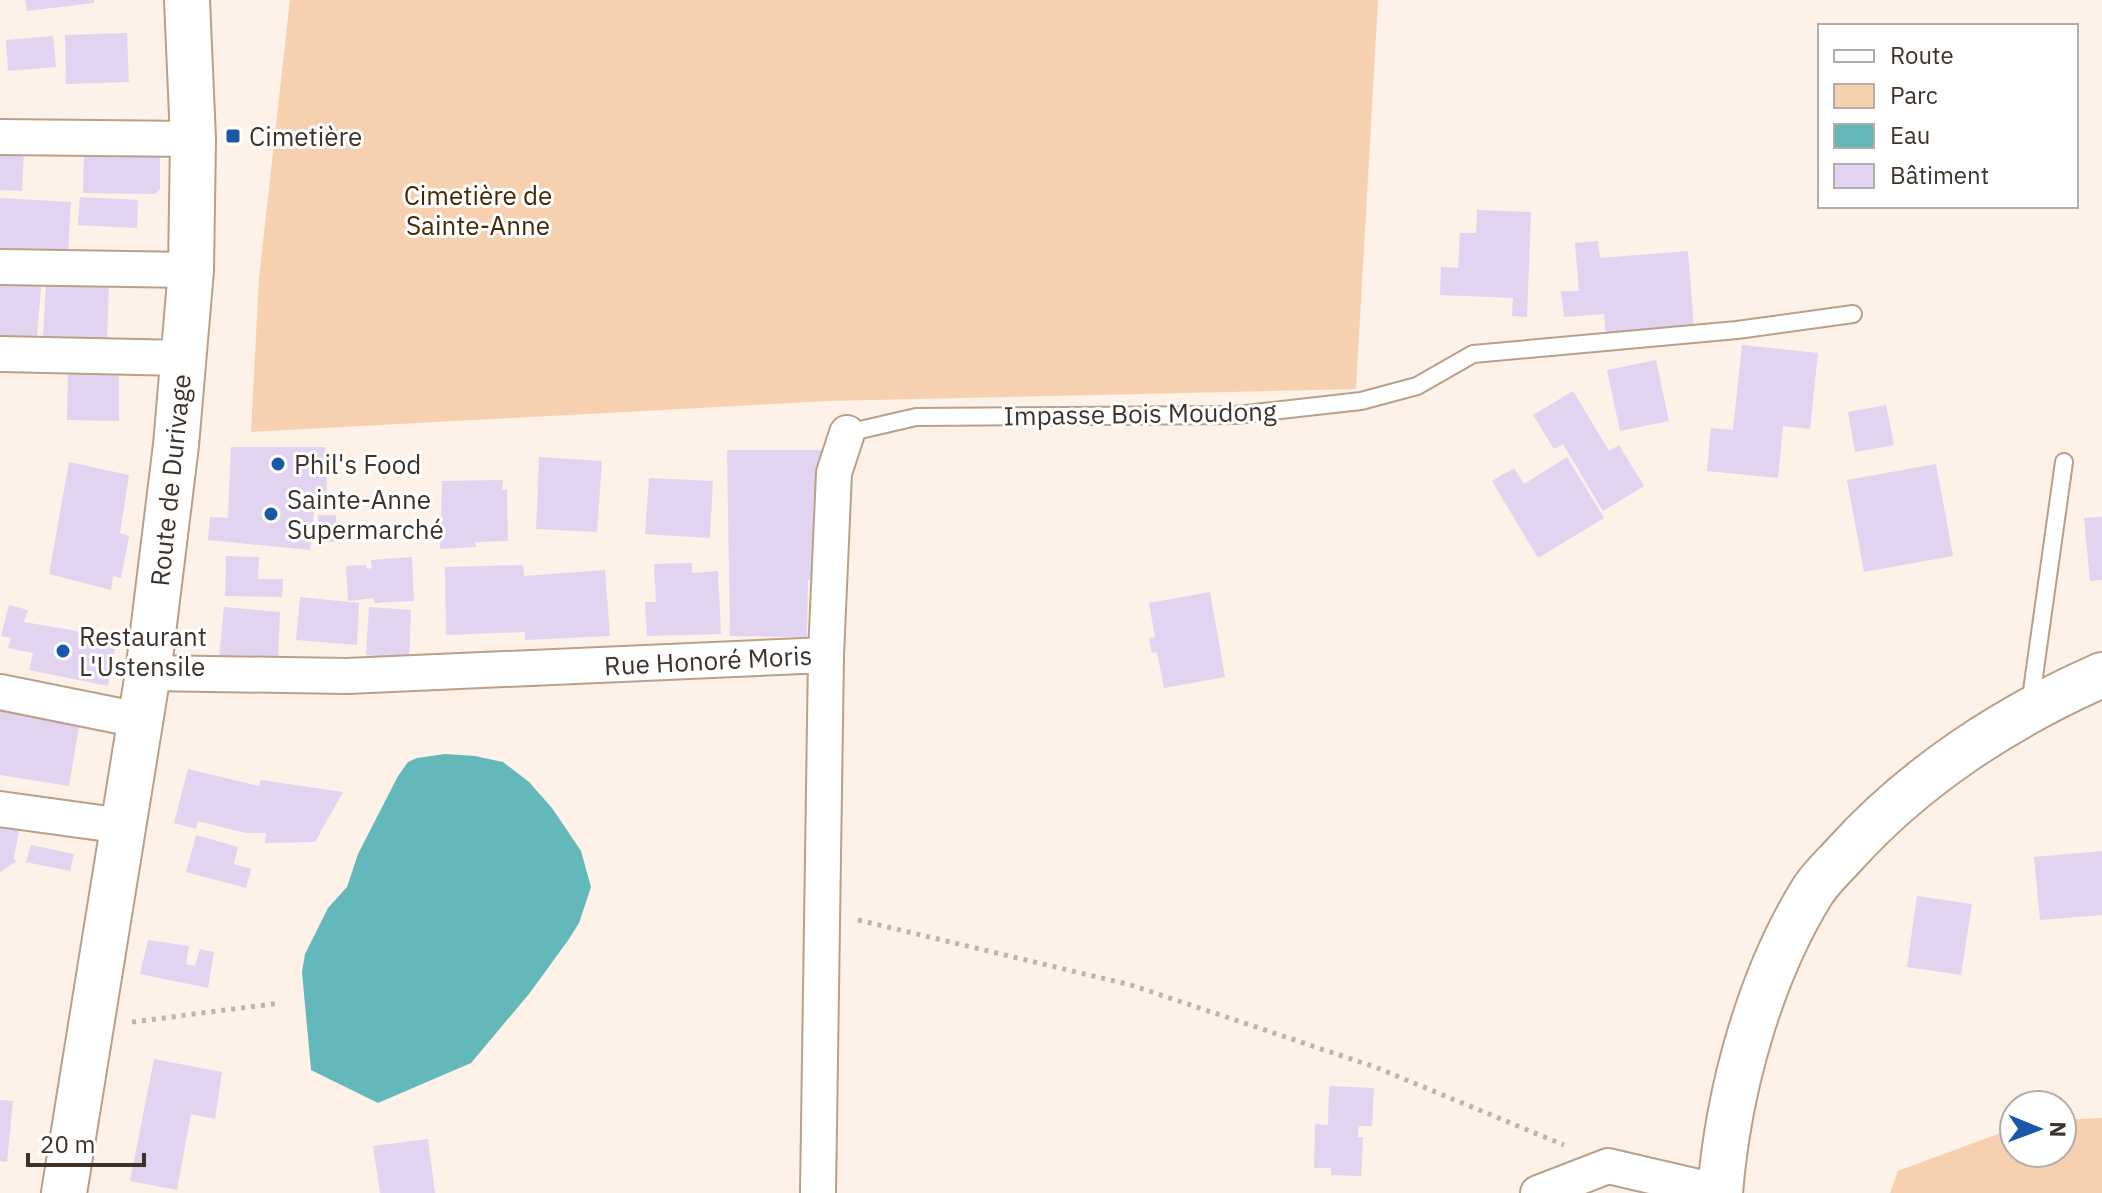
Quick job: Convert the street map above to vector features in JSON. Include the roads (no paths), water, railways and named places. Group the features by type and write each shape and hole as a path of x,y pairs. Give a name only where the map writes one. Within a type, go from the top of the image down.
{"main road":[{"name":"Route de Durivage","path":"64,1193 148,673 176,445 191,270 193,139 187,0"},
{"path":"1720,1192 1727,1128 1762,991 1813,890 1895,804 1974,743 2029,710 2102,675"}],"street":[{"path":"0,137 193,139"},
{"path":"0,267 191,270"},
{"path":"0,354 184,358"},
{"path":"826,655 834,473 847,433"},
{"name":"Rue Honoré Moris","path":"148,673 347,676 826,655 818,1193"},
{"path":"0,692 139,720"},
{"path":"0,809 123,826"},
{"path":"1538,1193 1608,1166 1720,1192"}],"lane":[{"name":"Impasse Bois Moudong","path":"847,433 916,417 1236,415 1361,401 1417,386 1473,354 1737,330 1853,314"},
{"path":"2029,710 2064,462"}],"water":[{"path":"445,754 503,762 529,782 552,808 581,851 591,887 579,923 569,939 529,994 471,1063 378,1103 311,1070 302,972 305,954 328,908 347,887 358,854 398,776 408,762"}],"place":[{"name":"Cimetière","path":"233,136"},
{"name":"Phil's Food","path":"278,464"},
{"name":"Sainte-Anne Supermarché","path":"271,514"},
{"name":"Restaurant L'Ustensile","path":"63,651"}],"park label":[{"name":"Cimetière de Sainte-Anne","path":"478,210"}]}
